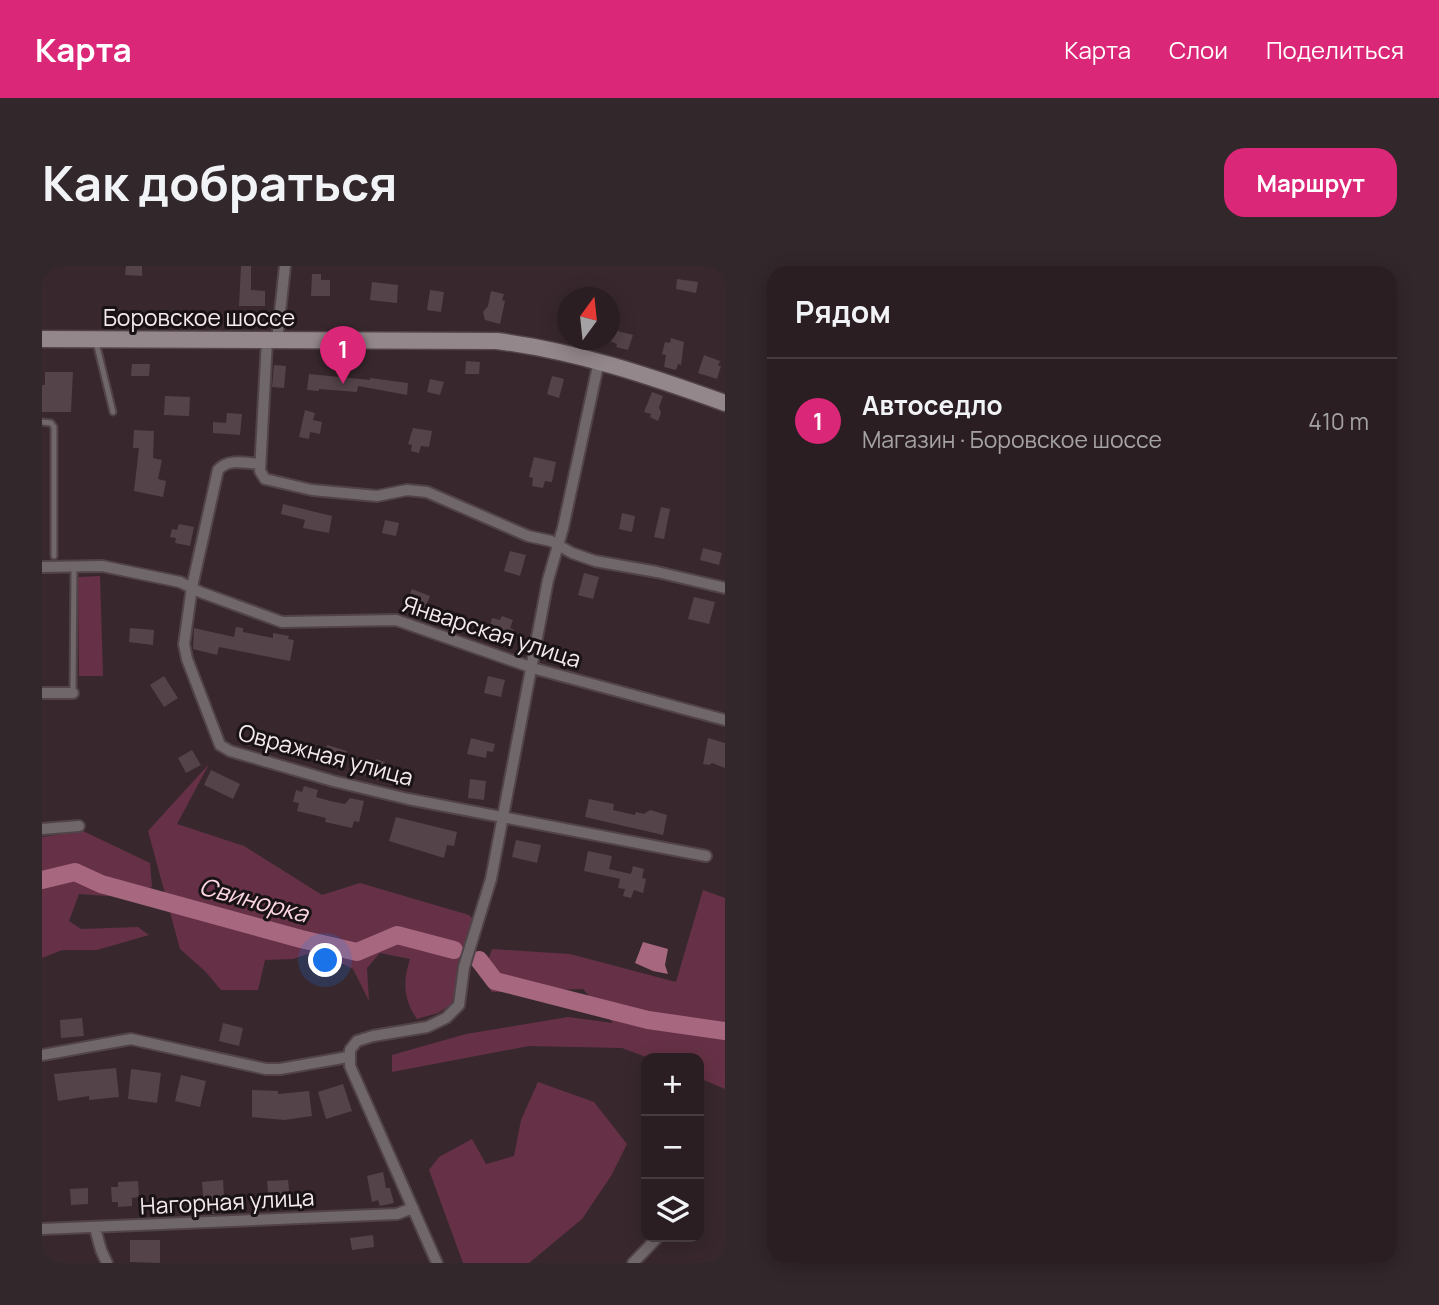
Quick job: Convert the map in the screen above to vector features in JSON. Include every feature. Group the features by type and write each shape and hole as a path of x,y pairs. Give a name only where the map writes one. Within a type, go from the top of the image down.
{"main road":[{"name":"Боровское шоссе","path":"42,339 480,340 546,348 599,360 725,403"}],"street":[{"path":"285,266 272,340 260,468 265,479 312,490 383,496 407,490 427,492 528,536 558,544 595,561 688,578 725,588"},
{"path":"438,1263 348,1057 352,1045 364,1038 426,1027 446,1018 459,1005 464,967 488,889 548,580 599,360"},
{"name":"Овражная улица","path":"260,468 232,462 223,464 218,470 192,587 185,652 216,736 225,749 332,781 388,794 706,856"},
{"name":"Январская улица","path":"42,567 102,566 180,582 282,622 390,619 404,622 532,668 725,720"},
{"path":"42,693 73,693"},
{"path":"42,829 79,826"},
{"path":"42,1055 131,1039 265,1069 280,1069 348,1057"},
{"name":"Нагорная улица","path":"42,1229 397,1214 413,1208"},
{"path":"95,1228 107,1263"},
{"path":"633,1263 653,1242"}],"lane":[{"path":"95,339 113,412"},
{"path":"42,422 51,423 54,427 54,556"},
{"path":"73,693 74,568"}],"shaded area":[{"path":"100,576 103,676 79,676 78,577"},
{"path":"209,764 177,824 244,846 322,895 360,883 469,915 473,919 452,1004 438,1013 417,1019 409,1005 406,990 410,959 380,953 367,968 369,1001 353,969 311,953 293,959 265,960 258,990 221,990 205,971 180,949 148,831"},
{"path":"83,831 150,863 152,887 122,897 79,894 69,921 81,929 138,927 149,935 97,950 62,950 42,958 42,837"},
{"path":"703,890 725,898 725,1089 704,1080 704,1053 641,1055 622,1048 529,1046 392,1072 392,1055 466,1034 568,1017 613,1023 583,989 492,992 482,978 492,949 570,954 676,982"},
{"path":"643,942 668,949 665,965 668,974 635,963"},
{"path":"538,1082 594,1102 627,1144 611,1176 582,1219 529,1263 463,1263 429,1170 439,1157 472,1139 486,1164 514,1156 521,1120"}],"building":[{"path":"126,266 142,266 142,276 125,275"},
{"path":"241,266 251,266 251,290 265,291 265,306 239,306"},
{"path":"312,274 321,274 321,280 330,280 330,296 311,296"},
{"path":"677,279 698,282 696,293 676,289"},
{"path":"372,282 398,285 397,303 370,300"},
{"path":"430,290 444,292 441,312 427,310"},
{"path":"491,291 504,294 500,324 485,320 483,312 488,306"},
{"path":"620,332 633,335 628,350 620,348"},
{"path":"671,338 684,342 681,365 678,364 676,370 664,367 666,355 662,354 665,342 670,343"},
{"path":"704,355 720,361 717,379 698,373"},
{"path":"466,361 480,362 479,374 465,374"},
{"path":"132,364 150,364 149,376 131,376"},
{"path":"274,365 286,366 284,388 272,387"},
{"path":"45,372 73,372 71,412 42,412"},
{"path":"309,374 408,383 407,395 358,386 357,392 307,390"},
{"path":"552,376 564,379 559,398 547,394"},
{"path":"430,379 444,382 440,395 427,392"},
{"path":"652,392 663,396 658,421 650,417 651,414 644,412"},
{"path":"165,396 190,397 189,416 164,415"},
{"path":"305,410 315,413 313,420 322,422 320,434 310,432 309,439 299,437"},
{"path":"227,413 242,414 240,435 213,433 213,422 226,423"},
{"path":"413,428 432,431 429,447 421,446 419,453 411,451 412,445 408,444"},
{"path":"134,430 154,431 153,458 162,460 158,479 166,481 163,497 134,491 139,448 133,448"},
{"path":"534,457 556,462 552,482 545,481 543,488 532,486 533,478 529,477"},
{"path":"283,504 332,516 329,533 303,528 305,520 281,514"},
{"path":"661,507 670,509 664,539 654,537"},
{"path":"622,513 635,516 632,532 619,529"},
{"path":"385,520 399,523 396,536 382,533"},
{"path":"179,524 194,527 190,546 175,543 176,538 170,537 172,529 177,530"},
{"path":"703,548 722,553 719,565 700,560"},
{"path":"510,551 526,555 520,576 504,571"},
{"path":"584,573 599,577 593,599 578,595"},
{"path":"412,589 430,596 423,612 405,605"},
{"path":"694,597 715,602 709,624 688,619"},
{"path":"502,616 513,620 510,628 514,630 511,641 487,635 492,618 500,620"},
{"path":"236,627 243,628 243,632 273,638 273,633 289,636 288,639 294,640 290,661 219,647 217,655 193,649 194,628 234,637"},
{"path":"130,628 154,630 153,645 129,642"},
{"path":"164,676 178,698 164,707 150,685"},
{"path":"488,676 505,680 501,697 484,693"},
{"path":"471,738 495,744 493,752 487,751 486,758 467,754"},
{"path":"708,738 725,743 725,768 712,763 703,764"},
{"path":"327,745 347,751 342,769 322,763"},
{"path":"192,750 201,765 186,773 178,758"},
{"path":"376,759 385,762 379,780 363,775 369,761 375,763"},
{"path":"211,770 240,784 233,799 204,785"},
{"path":"470,779 486,781 484,800 468,798"},
{"path":"304,786 318,790 316,797 330,801 345,804 350,798 364,801 359,822 354,821 352,828 325,822 326,818 297,811 299,803 293,802 296,790 302,792"},
{"path":"589,799 614,804 613,810 635,815 636,812 644,814 650,810 667,815 663,835 585,817"},
{"path":"396,817 457,832 454,846 447,845 444,858 389,841"},
{"path":"516,840 541,845 537,863 512,857"},
{"path":"588,851 612,856 609,869 631,874 633,866 644,869 642,878 646,879 643,893 634,890 631,898 623,896 625,889 618,888 620,879 584,871"},
{"path":"82,1018 84,1036 61,1038 60,1020"},
{"path":"223,1023 243,1028 239,1046 219,1041"},
{"path":"116,1068 119,1097 89,1100 89,1096 58,1101 54,1074"},
{"path":"131,1069 161,1073 157,1103 128,1099"},
{"path":"181,1075 206,1081 200,1107 175,1101"},
{"path":"343,1084 352,1111 326,1119 318,1092"},
{"path":"252,1090 278,1091 278,1094 309,1091 312,1116 284,1120 252,1117"},
{"path":"383,1172 386,1188 390,1188 394,1203 380,1206 378,1200 372,1202 367,1176"},
{"path":"223,1180 225,1213 212,1214 211,1206 204,1207 202,1182"},
{"path":"288,1180 290,1199 269,1203 267,1181"},
{"path":"138,1181 139,1197 132,1198 132,1206 118,1207 118,1202 112,1202 111,1187 118,1187 118,1182"},
{"path":"88,1188 88,1204 71,1205 70,1189"},
{"path":"373,1235 374,1247 352,1250 350,1238"},
{"path":"130,1240 160,1240 160,1263 130,1262"}],"waterway":[{"name":"Свинорка","path":"42,880 75,872 101,884 357,952 397,935 454,950"},
{"name":"Свинорка","path":"479,960 495,981 648,1020 725,1031"}],"place":[{"name":"Автоседло","path":"343,384"}]}
